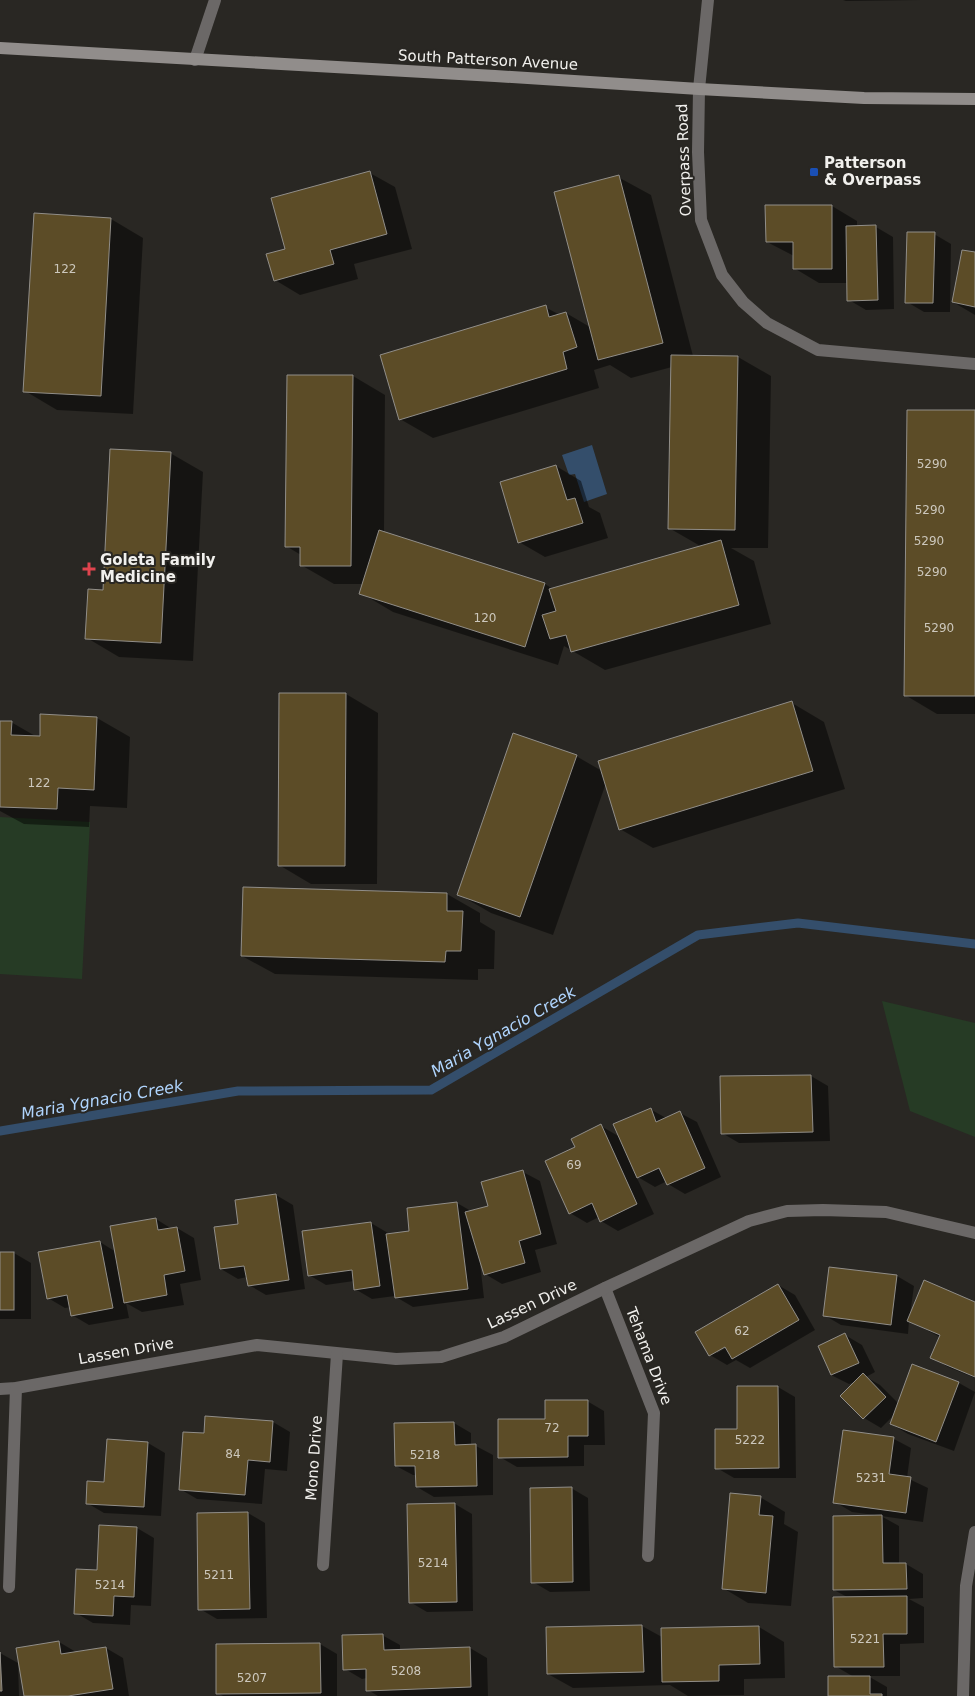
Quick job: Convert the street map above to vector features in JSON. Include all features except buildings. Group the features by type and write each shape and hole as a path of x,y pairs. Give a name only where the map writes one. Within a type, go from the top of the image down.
{"main road":[{"name":"South Patterson Avenue","path":"0,48 864,98 975,99"}],"street":[{"path":"195,60 215,0"},
{"name":"Overpass Road","path":"708,0 699,89 698,152 702,220 722,275 743,302 767,323 818,350 975,364"},
{"name":"Lassen Drive","path":"0,1389 16,1388 257,1344 396,1359 441,1357 504,1337 749,1221 787,1211 886,1212 975,1233"},
{"name":"Tehama Drive","path":"605,1288 654,1413 648,1556"},
{"name":"Mono Drive","path":"324,1565 337,1354"},
{"path":"9,1587 16,1388"},
{"path":"963,1696 966,1586 975,1532"}],"green space":[{"path":"0,817 90,822 82,979 0,974"},
{"path":"882,1001 975,1023 975,1137 910,1111"}],"water":[{"path":"592,445 607,494 584,502 575,474 569,475 562,455"}],"waterway":[{"name":"Maria Ygnacio Creek","path":"0,1131 238,1091 431,1090 698,935 798,923 975,944"}],"place":[{"name":"Patterson & Overpass","path":"814,172"},
{"name":"Goleta Family Medicine","path":"89,569"}]}
